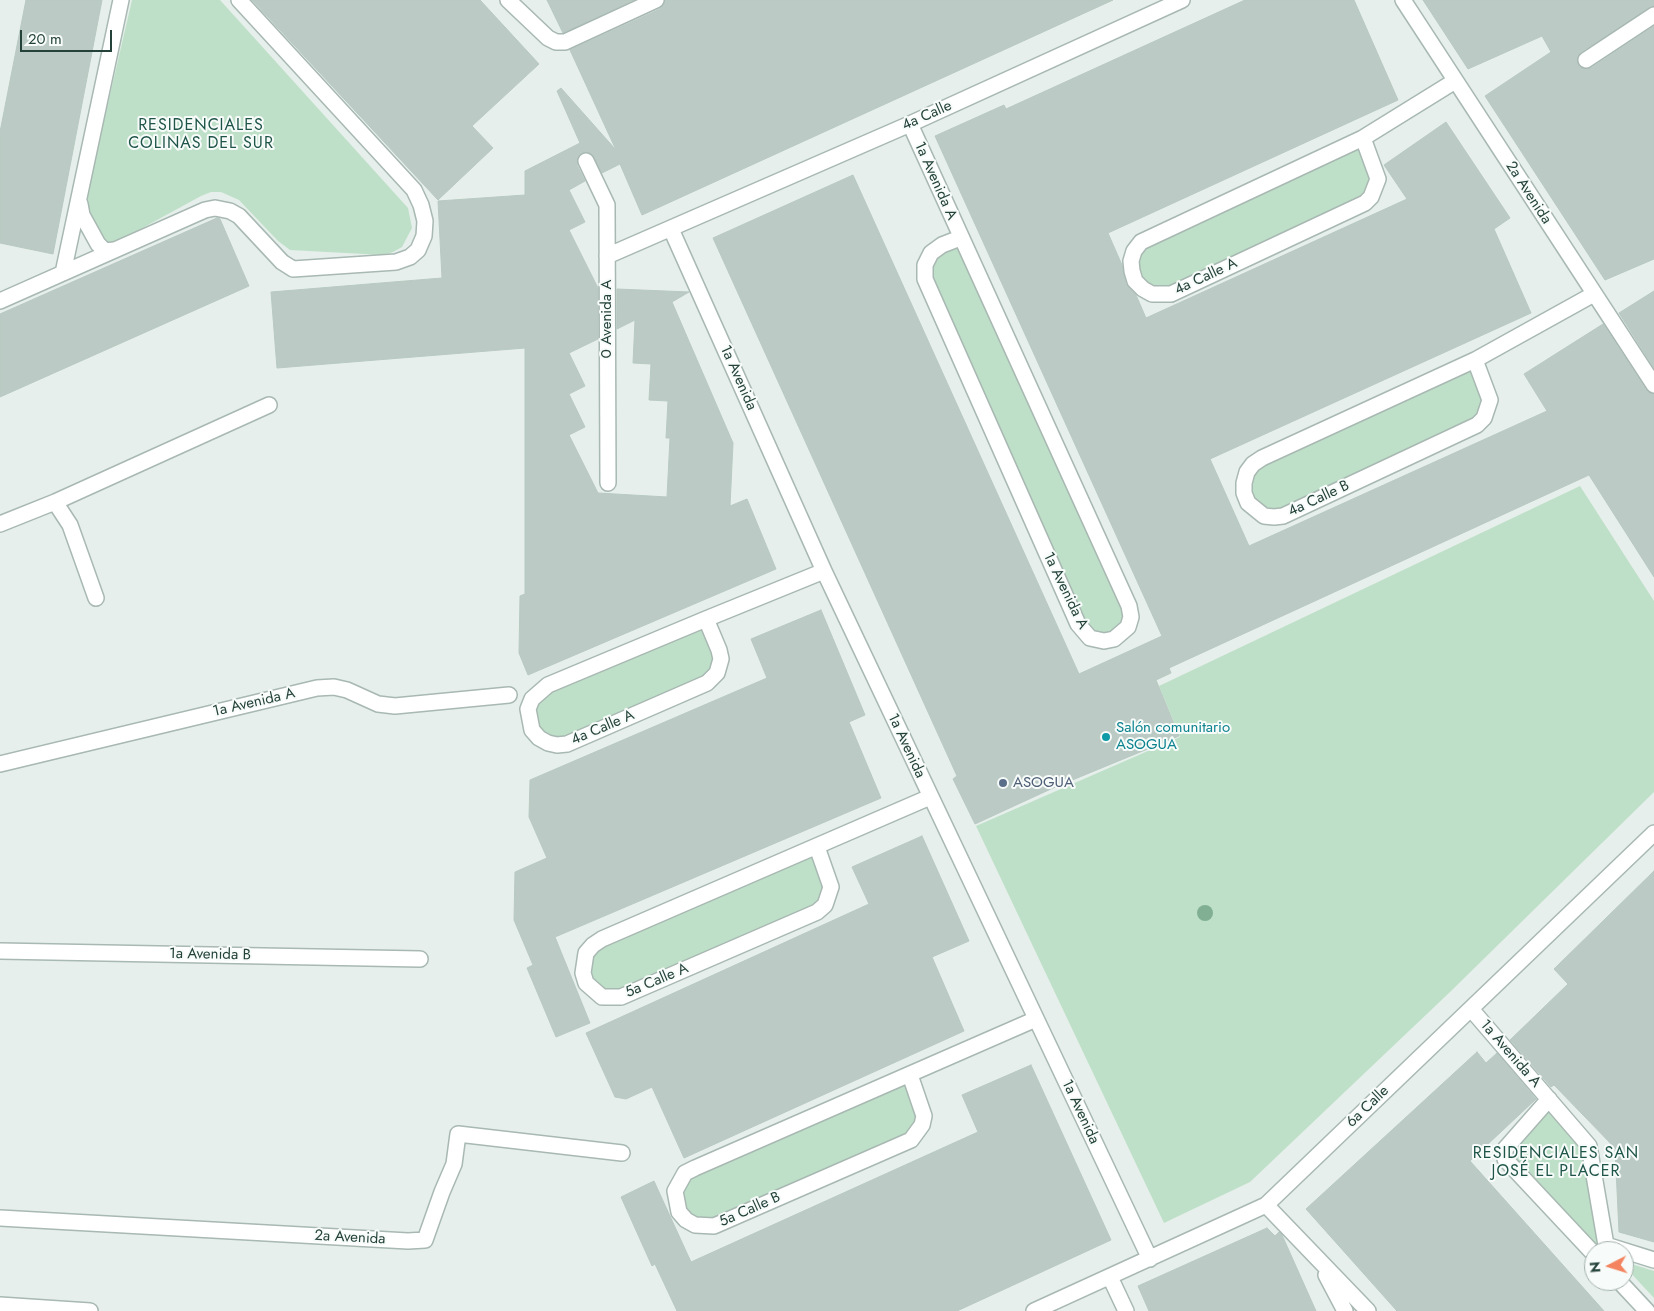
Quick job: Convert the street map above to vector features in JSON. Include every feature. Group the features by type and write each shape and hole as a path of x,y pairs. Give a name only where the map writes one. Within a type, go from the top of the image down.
{"street":[{"path":"63,273 121,0"},
{"path":"0,301 114,250 215,208 230,211 239,216 282,262 293,268 396,262 410,257 421,246 425,221 421,204 414,190 239,0"},
{"path":"508,0 548,38 556,42 565,42 656,0"},
{"name":"4a Calle","path":"607,256 910,124 1182,0"},
{"name":"2a Avenida","path":"1403,0 1654,385"},
{"path":"1586,60 1654,14"},
{"name":"4a Calle A","path":"1363,138 1378,179 1372,197 1365,203 1171,294 1152,294 1143,289 1136,281 1131,261 1141,242 1363,138 1455,81"},
{"name":"1a Avenida A","path":"910,124 960,238 1130,609 1131,620 1128,627 1114,639 1104,641 1090,638 1078,624 926,283 925,265 931,253 942,245 960,238"},
{"name":"0 Avenida A","path":"586,161 607,205 608,482"},
{"path":"80,198 82,215 98,244 105,251 114,250"},
{"name":"1a Avenida","path":"671,229 824,571 1150,1259"},
{"name":"4a Calle B","path":"1475,360 1490,400 1484,418 1477,425 1283,516 1264,516 1248,503 1244,493 1244,483 1247,472 1253,464 1475,360 1594,294"},
{"path":"0,524 55,502 270,404"},
{"path":"55,502 70,525 96,598"},
{"name":"4a Calle A","path":"706,619 721,659 717,673 708,684 567,744 548,743 532,730 528,709 532,699 539,691 706,619 824,571"},
{"name":"1a Avenida A","path":"0,764 317,688 334,687 347,690 378,704 395,706 509,695"},
{"name":"5a Calle A","path":"817,847 831,887 824,905 818,912 621,997 602,997 586,983 582,973 583,963 586,953 593,944 930,797"},
{"name":"6a Calle","path":"1034,1311 1266,1205 1654,833"},
{"name":"1a Avenida B","path":"0,951 420,959"},
{"name":"1a Avenida A","path":"1471,1009 1590,1146 1601,1241"},
{"name":"5a Calle B","path":"910,1075 924,1116 922,1125 910,1140 714,1226 695,1225 686,1220 679,1212 675,1191 685,1173 1036,1019"},
{"name":"1a Avenida A","path":"1549,1099 1505,1148 1505,1159 1592,1241"},
{"name":"2a Avenida","path":"0,1218 425,1240 454,1164 458,1134 622,1153"},
{"path":"1266,1205 1368,1311"},
{"path":"1634,1256 1654,1260"},
{"path":"1318,1259 1345,1311"},
{"path":"1110,1277 1126,1311"},
{"path":"1628,1291 1647,1311"},
{"path":"0,1305 90,1311"}],"green space":[{"path":"132,0 220,0 408,208 412,228 402,247 383,255 290,250 278,241 239,200 221,192 211,192 201,196 115,243 102,241 86,212 85,202"},
{"path":"1363,138 1376,169 1371,197 1179,290 1143,289 1134,251"},
{"path":"960,238 1130,609 1122,634 1091,638 925,265"},
{"path":"1475,360 1488,391 1484,418 1292,511 1255,511 1247,472"},
{"path":"1580,486 1654,601 1654,792 1450,992 1250,1182 1164,1223 976,826 1180,737 1159,686"},
{"path":"706,619 717,673 576,739 539,738 532,699"},
{"path":"817,847 829,878 825,905 602,997 583,963 586,953"},
{"path":"910,1075 922,1106 917,1134 722,1222 686,1220 679,1181"},
{"path":"1549,1099 1589,1146 1605,1241 1585,1241 1505,1149"},
{"path":"1634,1265 1654,1271 1654,1298 1634,1277"}],"building":[{"path":"26,0 102,0 53,254 0,243 0,132"},
{"path":"252,0 480,0 539,64 472,126 493,148 438,200"},
{"path":"547,0 634,0 563,33"},
{"path":"665,0 1113,0 642,215 620,164 602,173 592,154 586,152 579,155 577,165 585,181 569,190 585,222 569,230 598,288 598,339 569,353 585,386 569,394 585,427 569,435 598,493 667,497 670,438 666,438 668,401 649,400 651,364 633,363 635,320 617,329 617,289 689,292 672,302 733,443 730,506 747,499 776,569 528,675 519,653 520,596 525,594 525,348 277,368 271,292 442,278 438,201 525,195 525,171 580,143 557,91 561,88 616,150 570,50 660,9"},
{"path":"1245,0 1354,0 1398,100 1108,233 1122,265 1126,284 1136,295 1146,318 1407,199 1384,165 1446,122 1510,218 1494,229 1531,313 1210,459 1249,546 1547,411 1524,374 1603,324 1646,390 1654,394 1654,577 1589,475 1169,668 1171,673 1156,680 1179,736 1053,788 975,824 953,779 957,776 713,238 853,175 1079,674 1162,636 935,136 1004,105 1006,109"},
{"path":"1423,0 1654,0 1654,6 1581,52 1577,60 1581,68 1591,68 1654,26 1654,259 1605,280 1485,96 1551,52 1542,36 1468,69"},
{"path":"217,218 220,219 249,286 0,397 0,314"},
{"path":"1654,291 1654,368 1619,313"},
{"path":"821,610 865,715 849,722 881,798 555,937 590,1023 556,1037 527,968 533,965 514,920 515,872 547,858 529,817 530,780 767,678 751,639"},
{"path":"922,836 969,941 932,957 964,1031 684,1158 652,1087 626,1099 615,1097 586,1033 869,904 852,867"},
{"path":"1654,871 1654,1242 1619,1232 1615,1148 1554,1085 1551,1087 1510,1040 1568,984 1554,969"},
{"path":"1477,1052 1486,1063 1497,1053 1536,1099 1470,1161 1584,1289 1584,1291 1586,1291 1604,1311 1397,1311 1306,1209"},
{"path":"1031,1065 1111,1240 957,1311 677,1311 655,1264 652,1266 621,1197 654,1181 691,1262 978,1132 962,1095"},
{"path":"1267,1228 1275,1236 1279,1232 1282,1235 1316,1311 1149,1311 1138,1286"}],"place":[{"name":"Salón comunitario ASOGUA","path":"1106,737"},
{"name":"ASOGUA","path":"1003,783"}],"district":[{"name":"RESIDENCIALES COLINAS DEL SUR","path":"201,135"},
{"name":"RESIDENCIALES SAN JOSÉ EL PLACER","path":"1556,1163"}]}
